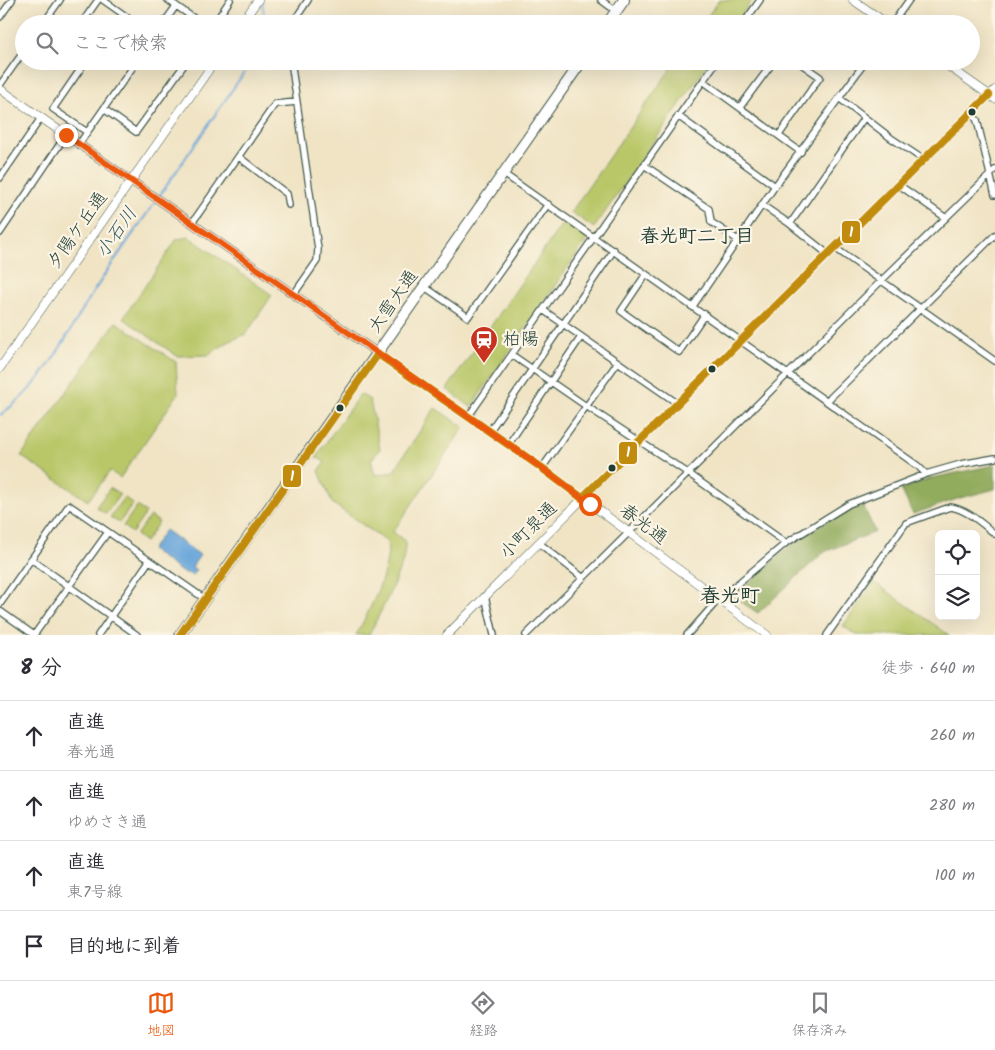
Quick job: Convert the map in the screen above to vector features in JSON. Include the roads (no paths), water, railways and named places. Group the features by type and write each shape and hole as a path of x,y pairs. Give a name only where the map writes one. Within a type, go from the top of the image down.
{"highway":[{"path":"613,15 624,0"},
{"name":"大雪大通","path":"180,635 576,70"}],"street":[{"path":"0,17 12,0"},
{"path":"49,15 60,0"},
{"path":"87,15 98,0"},
{"path":"103,0 124,15"},
{"path":"168,0 189,15"},
{"path":"220,15 230,0"},
{"path":"248,15 258,0"},
{"path":"298,15 308,0"},
{"path":"600,0 616,11"},
{"path":"749,15 760,0"},
{"path":"853,0 875,15"},
{"path":"898,15 909,0"},
{"path":"170,15 176,6"},
{"path":"0,85 15,64"},
{"path":"80,70 53,109 87,132"},
{"path":"79,144 131,70"},
{"path":"104,108 136,132 181,70"},
{"name":"夕陽ケ丘通","path":"0,368 209,70"},
{"path":"292,70 318,249 317,261 294,294"},
{"path":"468,417 711,70"},
{"path":"740,107 767,70"},
{"path":"779,136 820,77 810,70"},
{"path":"693,306 775,186 859,70"},
{"path":"955,70 993,95"},
{"path":"703,81 801,152"},
{"name":"春光通","path":"0,89 542,468 718,600 757,632 767,635"},
{"name":"小町泉通","path":"447,635 582,498 971,113 993,95"},
{"path":"839,98 924,160"},
{"path":"192,224 275,104 297,102"},
{"path":"971,113 977,120 993,172 995,195"},
{"path":"678,116 775,186"},
{"path":"0,178 42,118"},
{"path":"790,224 864,118"},
{"path":"0,233 66,135"},
{"path":"239,157 287,194 290,205"},
{"path":"644,165 709,209 711,222 738,240"},
{"path":"526,635 582,577 629,534 882,280 993,172"},
{"path":"504,174 705,314 918,466 926,474"},
{"path":"899,185 946,218"},
{"path":"425,287 468,317 548,204"},
{"path":"762,205 790,224 828,255"},
{"path":"827,401 995,235"},
{"path":"835,248 995,361"},
{"path":"489,432 614,250"},
{"path":"646,274 621,311 679,352 705,314"},
{"path":"543,310 677,404"},
{"path":"508,445 581,337"},
{"path":"512,354 639,442 688,473 786,543"},
{"path":"542,468 618,362"},
{"path":"687,635 718,600 786,543 849,504 926,474 961,464 995,458"},
{"path":"0,604 69,505 205,599"},
{"path":"827,635 906,523 950,507 965,512 995,534"},
{"path":"0,611 34,635 108,532"},
{"path":"539,543 582,577"},
{"path":"31,559 137,635"},
{"path":"98,635 149,561"},
{"path":"485,596 494,635"}],"water":[{"path":"165,530 200,555 192,567 196,570 192,576 188,573 183,573 151,550"}],"waterway":[{"name":"小石川","path":"262,0 264,15"},
{"name":"小石川","path":"158,198 246,70"},
{"name":"小石川","path":"0,415 16,402 43,374 102,279 155,202"}],"place":[{"name":"柏陽","path":"484,364"}],"district":[{"name":"春光町二丁目","path":"697,237"},
{"name":"春光町","path":"730,597"}]}
